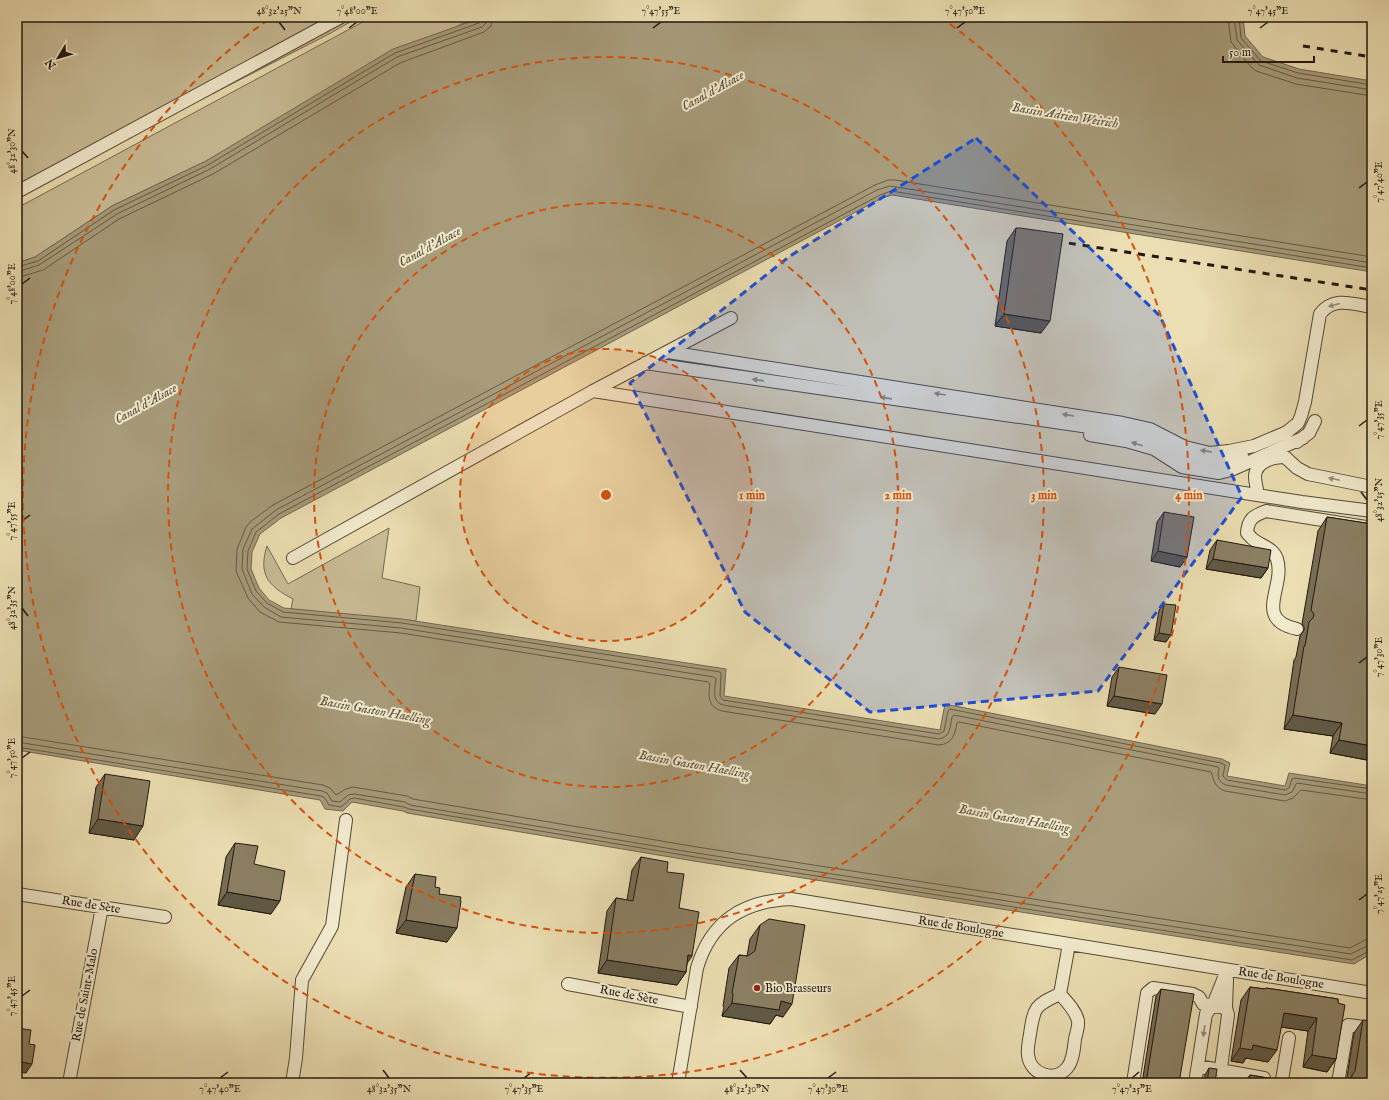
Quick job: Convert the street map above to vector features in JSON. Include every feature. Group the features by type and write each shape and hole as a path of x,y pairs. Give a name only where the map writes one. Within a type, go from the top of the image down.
{"street":[{"path":"17,192 341,17"},
{"path":"645,363 1137,434 1151,438 1180,457 1196,461 1210,462 1248,454 1287,432 1298,423 1305,402 1320,314 1325,307 1334,303 1372,307"},
{"path":"293,558 593,391 732,318"},
{"path":"668,352 1123,423 1150,429 1185,447 1210,453 1229,452 1254,446 1287,432"},
{"path":"593,391 1258,495 1372,511"},
{"path":"983,412 1020,425 1126,441 1154,449 1182,467 1219,473 1231,470 1303,438"},
{"path":"1258,495 1255,476 1257,470 1266,461 1276,457 1309,433 1315,421"},
{"path":"1276,457 1285,457 1297,468 1308,474 1372,487"},
{"path":"1297,629 1279,622 1273,613 1278,572 1277,559 1272,551 1253,540 1247,533 1247,525 1254,516 1266,511 1372,528"},
{"path":"292,1083 296,1058 302,980 332,926 346,820"},
{"name":"Rue de Sète","path":"17,894 165,916"},
{"name":"Rue de Boulogne","path":"678,1083 697,968 699,960 707,944 719,926 738,912 761,902 774,900 791,899 1372,993"},
{"name":"Rue de Saint-Malo","path":"69,1083 102,907"},
{"path":"1060,994 1069,944"},
{"path":"1195,1083 1206,1014 1213,1006 1227,970"},
{"path":"1219,1083 1228,1015 1226,1008 1227,970"},
{"name":"Rue de Sète","path":"568,984 691,1007"},
{"path":"1133,1083 1147,993 1153,988 1193,994 1199,997 1203,1004 1226,1008"},
{"path":"1060,994 1070,1006 1078,1022 1071,1059 1067,1068 1059,1078 1046,1076 1036,1078 1027,1055 1033,1013 1043,1002 1060,994"},
{"path":"1338,1083 1348,1025 1372,1028"},
{"path":"1198,1066 1287,1081 1289,1038"}],"highlighted area":[{"path":"976,138 1160,316 1242,497 1098,691 870,712 745,612 630,383 790,256"}],"shaded area":[{"path":"17,17 359,17 329,34 17,194"},
{"path":"372,17 480,17 461,24 206,161 112,206 35,257 17,263 17,208"},
{"path":"389,528 382,578 420,587 416,621 291,609 293,599 277,589 267,578 264,564 267,546 288,584"}],"water":[{"path":"480,17 1243,17 1245,36 1263,57 1299,69 1372,81 1372,272 892,195 882,198 281,518 260,534 252,552 251,569 259,588 269,600 284,608 402,619 726,669 724,696 940,730 945,704 1222,759 1230,763 1227,776 1285,786 1289,773 1372,786 1372,953 1354,964 694,861 407,813 352,802 343,811 325,809 320,800 17,750 17,263 35,257 112,206 206,161 393,49"}],"building":[{"path":"1016,228 1063,234 1050,321 1004,314"},
{"path":"1164,512 1194,517 1187,557 1158,551"},
{"path":"1327,517 1372,524 1372,746 1339,740 1342,723 1293,715 1304,646 1309,622 1313,618 1314,614 1311,610"},
{"path":"1217,540 1271,550 1268,568 1213,559"},
{"path":"1164,604 1176,605 1171,635 1159,633"},
{"path":"1119,667 1167,675 1162,704 1114,696"},
{"path":"105,774 150,781 143,826 98,819"},
{"path":"235,843 258,846 254,864 285,871 280,901 227,892"},
{"path":"641,857 668,862 667,872 684,874 679,908 699,912 692,956 688,955 686,972 607,960 616,898 633,901"},
{"path":"415,874 436,877 435,887 440,888 439,894 461,897 457,928 406,920"},
{"name":"Bio Brasseurs","path":"769,919 805,925 792,1004 781,1001 779,1010 732,1003 732,993 739,955 748,956 755,951 760,925"},
{"path":"1250,987 1338,999 1338,1003 1345,1005 1336,1059 1312,1055 1317,1018 1284,1013 1277,1050 1253,1045 1252,1050 1240,1048"},
{"path":"1161,989 1194,994 1179,1083 1146,1083"},
{"path":"1363,1020 1372,1021 1372,1083 1351,1083 1352,1075 1355,1071"},
{"path":"17,1028 31,1030 29,1044 35,1045 32,1064 17,1061"},
{"path":"1209,1068 1217,1069 1215,1083 1207,1083"},
{"path":"1250,1075 1298,1083 1248,1083"}],"railway":[{"path":"1303,46 1372,57"},
{"path":"1055,241 1372,290"}],"place":[{"name":"Bio Brasseurs","path":"757,988"}],"water label":[{"name":"Canal d'Alsace","path":"713,91"},
{"name":"Bassin Adrien Weirich","path":"1065,116"},
{"name":"Canal d'Alsace","path":"430,247"},
{"name":"Canal d'Alsace","path":"146,404"},
{"name":"Bassin Gaston Haelling","path":"375,711"},
{"name":"Bassin Gaston Haelling","path":"694,765"},
{"name":"Bassin Gaston Haelling","path":"1014,819"}]}
